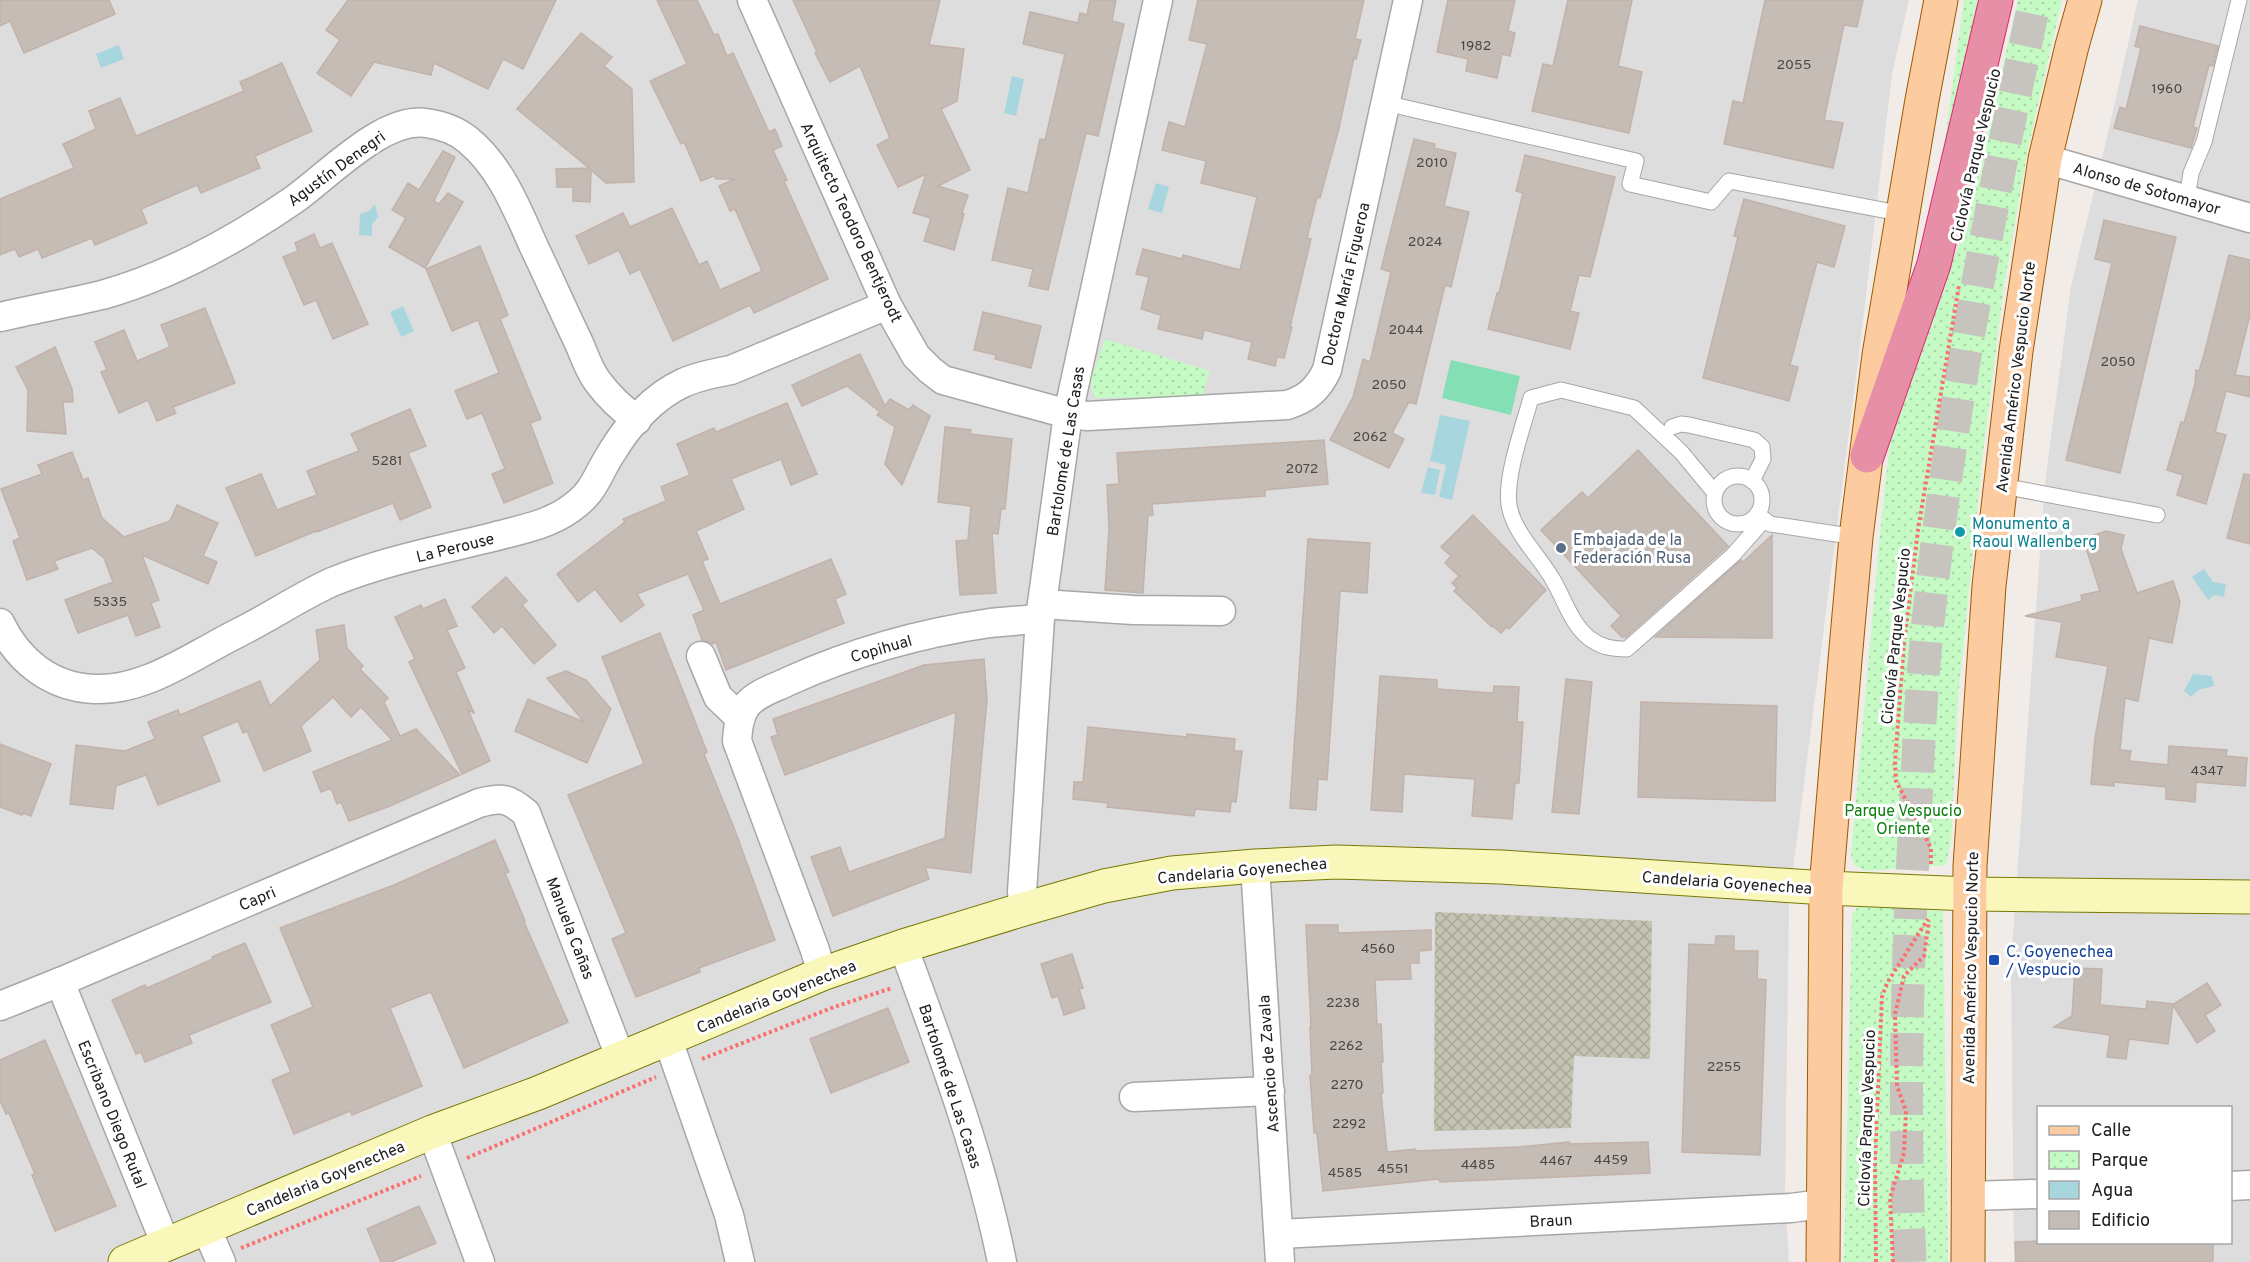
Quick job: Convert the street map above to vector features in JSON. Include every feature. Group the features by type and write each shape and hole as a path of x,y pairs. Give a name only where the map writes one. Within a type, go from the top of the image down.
{"highway":[{"path":"1867,456 1934,264 1996,0"}],"main road":[{"path":"1823,1262 1826,888 1856,537 1879,355 1941,0"},
{"name":"Avenida Américo Vespucio Norte","path":"1968,1262 1970,894 1988,597 2016,351 2045,159 2085,0"}],"street":[{"name":"Arquitecto Teodoro Bentjerodt","path":"752,0 887,305 916,356 943,380 1068,414"},
{"name":"Bartolomé de Las Casas","path":"1024,909 1022,892 1041,611 1068,414 1158,0"},
{"name":"Doctora María Figueroa","path":"1068,414 1088,416 1287,405 1308,396 1316,389 1327,370 1408,0"},
{"name":"Agustín Denegri","path":"0,317 103,294 168,270 264,220 374,136 406,123 423,122 455,131 472,144 506,186 596,380 622,410 637,420"},
{"name":"Alonso de Sotomayor","path":"2045,159 2250,218"},
{"name":"La Perouse","path":"0,623 8,641 19,654 46,676 70,685 96,690 130,685 170,670 298,598 333,582 422,554 542,524 569,510 596,484 612,452 637,420 661,396 682,384 749,363 887,305"},
{"name":"Copihual","path":"740,718 747,706 762,694 852,656 945,631 1041,611 1221,611"},
{"path":"701,656 718,697 740,718 737,741 822,974"},
{"name":"Capri","path":"0,1006 479,803 498,798 514,803"},
{"name":"Manuela Cañas","path":"514,803 526,813 534,832 621,1059"},
{"name":"Candelaria Goyenechea","path":"126,1262 166,1245 216,1249 432,1132 538,1093 621,1059 673,1054 822,974 903,946 1024,909 1104,886 1172,873 1336,862 1501,867 1826,888 1930,903 1970,894 2250,897"},
{"name":"Ascencio de Zavala","path":"1255,866 1280,1248"},
{"name":"Bartolomé de Las Casas","path":"903,946 962,1109 996,1230 1002,1262"},
{"name":"Escribano Diego Rutal","path":"60,982 166,1245"},
{"path":"673,1054 729,1215 740,1262"},
{"path":"1134,1096 1270,1091"},
{"path":"432,1132 480,1262"},
{"path":"2232,1185 2250,1185"},
{"path":"1968,1196 2037,1194"},
{"name":"Braun","path":"1280,1248 1822,1204"}],"lane":[{"path":"2187,199 2191,174 2204,142 2239,0"},
{"path":"1385,103 1636,161 1630,184 1711,202 1729,181 1904,214"},
{"path":"1715,493 1723,481 1730,477 1738,476 1752,481 1761,493 1760,518 1733,555 1627,649 1608,649 1588,638 1576,625 1552,577 1520,532 1510,506 1509,483 1531,398 1561,390 1634,408 1681,452 1715,493 1716,510 1727,522 1735,524 1760,518 1770,524 1856,537"},
{"path":"1672,427 1681,424 1689,425 1754,440 1762,447 1763,459 1752,481"},
{"path":"2002,486 2157,515"}],"path":[{"name":"Ciclovía Parque Vespucio","path":"1876,1262 1875,1160 1882,997 1887,983 1926,923 1930,903 1931,848 1896,781 1895,762 1904,643 1918,530 1960,279"},
{"path":"1893,1262 1890,1198 1904,1153 1906,1111 1897,1086 1895,1014 1905,976 1924,956 1930,903"},
{"path":"216,1249 445,1167 673,1054 915,981"}],"shaded area":[{"path":"0,0 1909,0 1892,74 1860,346 1789,901 1785,1198 1789,1262 0,1262"},
{"path":"2138,0 2250,0 2250,1262 2014,1262 2011,962 2045,482 2071,286"},
{"path":"1435,912 1652,921 1650,1059 1574,1056 1571,1128 1434,1131"}],"green space":[{"path":"1964,0 1989,0 1935,212"},
{"name":"Parque Vespucio Oriente","path":"2018,0 2062,0 2028,148 2004,286 1983,452 1958,698 1951,842 1946,865 1865,871 1854,865 1851,855 1892,424 1922,336 1966,227"},
{"path":"1105,339 1210,371 1202,397 1095,398 1090,383"},
{"path":"1451,360 1520,376 1511,415 1442,398"},
{"path":"1861,906 1943,911 1948,1262 1844,1262 1852,915"}],"water":[{"path":"119,45 124,59 101,68 96,54"},
{"path":"1012,76 1024,79 1016,116 1004,113"},
{"path":"1156,183 1169,187 1162,213 1148,209"},
{"path":"375,204 378,217 372,224 372,236 359,235 360,214 369,211"},
{"path":"403,306 414,331 401,337 390,312"},
{"path":"1440,415 1470,421 1452,500 1439,497 1446,465 1430,461"},
{"path":"1428,467 1440,470 1435,495 1421,493"},
{"path":"2204,569 2213,582 2226,584 2224,597 2214,595 2208,600 2192,577"},
{"path":"2193,674 2212,676 2214,686 2198,690 2191,697 2184,691"}],"building":[{"path":"0,0 109,0 115,14 24,53 10,21 0,26"},
{"path":"348,0 556,0 523,69 503,59 488,89 434,63 431,75 374,62 351,96 317,73 340,40 326,30"},
{"path":"657,0 697,0 714,35 718,34 727,56 733,53 769,132 775,129 782,146 773,150 787,180 784,181 828,279 754,313 750,305 673,341 640,269 630,274 619,250 589,264 576,236 623,213 630,227 672,208 699,265 707,261 720,290 762,271 735,209 730,211 719,186 735,179 716,179 714,176 701,181 684,142 681,144 650,81 687,64"},
{"path":"793,0 940,0 929,45 964,49 957,101 941,109 970,170 938,186 968,195 954,250 924,241 931,218 913,213 926,174 898,187 877,145 890,138 860,66 830,82"},
{"path":"1090,0 1116,0 1112,21 1124,24 1098,136 1086,133 1048,290 1029,286 1033,269 992,260 1008,188 1028,193 1040,139 1045,140 1065,54 1023,44 1030,12 1078,23 1080,13 1087,15"},
{"path":"1198,0 1364,0 1355,39 1361,40 1356,59 1354,58 1339,128 1320,198 1317,197 1307,238 1311,239 1290,327 1292,327 1284,358 1277,357 1275,366 1248,359 1252,342 1204,330 1202,339 1158,329 1161,315 1141,309 1149,277 1136,274 1143,249 1182,259 1183,255 1240,270 1257,197 1201,183 1206,161 1162,150 1169,122 1185,127 1207,44 1189,40"},
{"path":"1448,0 1515,0 1508,31 1515,33 1510,56 1502,54 1497,78 1466,71 1468,59 1437,52"},
{"path":"1568,0 1632,0 1618,66 1642,72 1629,133 1532,111 1543,64 1553,66"},
{"path":"1765,0 1863,0 1857,27 1844,25 1824,120 1843,123 1833,168 1724,144 1733,101 1743,103"},
{"path":"2140,26 2218,46 2213,66 2209,65 2193,127 2197,128 2191,148 2114,128 2120,107 2126,109 2141,48 2135,46"},
{"path":"581,33 612,57 604,66 632,89 634,182 606,183 591,170 590,202 573,201 573,187 557,187 556,169 589,168 517,109"},
{"path":"282,63 312,131 255,156 260,168 201,193 197,185 141,209 147,223 95,245 92,238 42,258 38,249 19,257 15,249 0,255 0,199 74,168 63,144 96,129 89,111 120,98 136,136 244,91 240,82"},
{"path":"1414,139 1435,144 1434,148 1456,153 1444,206 1469,212 1451,287 1445,285 1416,404 1409,402 1392,433 1404,439 1389,468 1330,440 1353,397 1363,359 1370,362 1391,272 1381,269"},
{"path":"443,151 455,157 434,201 439,204 448,193 463,202 425,268 389,247 406,218 392,210 408,183 419,190"},
{"path":"1525,155 1615,177 1590,277 1579,275 1570,311 1579,313 1570,349 1488,329 1523,193 1516,191"},
{"path":"1744,199 1845,226 1834,267 1817,262 1790,365 1798,367 1789,401 1703,378 1738,237 1734,236"},
{"path":"2104,220 2176,237 2120,473 2066,460 2112,263 2095,259"},
{"path":"314,234 320,248 332,243 368,324 333,339 316,300 304,305 283,257 298,251 295,243"},
{"path":"480,246 508,315 500,319 541,419 530,423 553,483 504,503 492,474 505,469 482,413 467,419 455,391 499,373 478,320 452,331 426,269"},
{"path":"2229,255 2250,260 2250,315 2235,375 2250,377 2250,397 2226,391 2215,432 2226,435 2206,504 2177,495 2183,475 2167,470 2181,422 2184,423 2195,384 2196,370 2199,371 2204,355"},
{"path":"205,308 235,383 173,407 176,413 157,421 148,400 119,413 101,372 107,370 95,342 124,330 137,361 170,347 161,325"},
{"path":"983,312 1041,326 1031,368 995,359 996,355 974,350"},
{"path":"55,347 72,389 73,402 63,402 66,434 27,431 28,390 16,367"},
{"path":"860,354 885,406 890,399 909,410 913,405 930,416 902,485 885,464 895,427 877,415 880,412 847,386 802,406 792,385"},
{"path":"787,403 817,474 791,485 781,459 731,479 744,509 696,531 708,559 702,561 720,604 831,559 846,594 835,599 844,623 726,670 716,642 712,644 702,640 693,615 704,610 688,574 637,594 644,605 621,622 595,589 578,602 557,574 625,522 623,519 666,501 661,487 690,475 677,444 714,428 716,432"},
{"path":"410,409 426,446 408,453 431,507 400,520 393,503 256,556 226,488 261,474 277,510 317,495 307,471 359,451 351,434"},
{"path":"945,427 971,430 970,434 1012,439 1005,509 1001,509 998,534 992,533 996,593 960,595 956,541 968,540 971,506 938,502"},
{"path":"1324,440 1328,484 1265,490 1265,496 1152,504 1153,515 1148,516 1143,593 1105,590 1109,529 1107,485 1119,484 1117,453"},
{"path":"1638,450 1728,546 1626,637 1622,637 1611,626 1621,616 1541,530 1582,492 1588,498"},
{"path":"72,452 83,480 88,478 102,518 124,537 170,521 177,505 218,523 203,556 217,562 208,584 142,555 159,600 151,603 160,627 136,636 128,615 78,633 65,600 113,582 104,558 92,548 54,561 58,569 27,580 13,541 20,538 1,489 42,474 38,465"},
{"path":"2244,474 2250,475 2250,544 2227,538"},
{"path":"1473,515 1546,590 1509,629 1507,627 1501,633 1454,591 1457,588 1452,583 1459,576 1445,563 1451,556 1441,547"},
{"path":"2106,531 2124,535 2121,549 2137,593 2173,581 2180,602 2172,643 2149,638 2138,701 2125,698 2120,750 2131,751 2129,761 2168,765 2169,746 2227,750 2226,756 2247,758 2245,786 2196,782 2195,802 2166,799 2166,787 2114,782 2114,786 2091,784 2095,738 2108,666 2056,657 2062,622 2025,616 2082,601 2081,595 2100,591 2083,539"},
{"path":"1772,535 1772,638 1655,637 1741,560 1743,562"},
{"path":"1308,539 1370,543 1367,593 1340,591 1327,780 1318,779 1316,810 1290,808"},
{"path":"506,577 527,601 522,605 556,645 534,664 502,626 494,633 472,607"},
{"path":"445,599 457,626 447,630 465,668 456,672 474,713 468,710 490,761 462,774 409,662 415,659 395,617 421,605 423,609"},
{"path":"344,625 347,648 363,666 360,669 388,698 384,702 400,736 416,729 460,775 390,806 349,821 341,802 337,804 331,788 321,792 313,772 392,740 361,707 351,717 333,697 301,726 311,751 264,771 247,731 243,733 238,721 202,736 220,781 158,805 146,775 116,786 113,809 70,804 76,745 125,751 155,739 148,722 178,710 180,715 260,681 270,706 320,660 316,630"},
{"path":"660,633 707,752 704,754 775,940 699,968 700,972 636,997 612,939 626,933 568,795 644,764 602,657"},
{"path":"984,659 987,700 971,873 925,867 929,879 833,916 811,857 840,847 849,872 945,838 956,712 785,775 771,737 778,735 773,719 924,665"},
{"path":"566,671 586,680 611,709 587,763 515,731 528,699 584,722 547,678"},
{"path":"1380,676 1437,680 1437,689 1493,693 1494,686 1519,687 1517,722 1523,722 1519,783 1515,783 1512,819 1472,816 1475,779 1404,774 1402,812 1371,810"},
{"path":"1566,679 1592,682 1579,814 1552,812"},
{"path":"1641,702 1777,706 1775,801 1638,797"},
{"path":"1088,727 1187,737 1187,734 1235,739 1234,751 1242,751 1236,802 1231,801 1230,812 1195,809 1194,816 1107,807 1108,803 1073,799 1074,782 1083,782"},
{"path":"0,744 51,764 31,816 0,807"},
{"path":"495,840 509,872 505,873 524,922 568,1022 464,1068 431,992 390,1008 422,1086 352,1115 350,1111 294,1134 272,1080 291,1072 271,1025 313,1007 280,928 394,885"},
{"path":"1306,925 1338,925 1338,933 1431,930 1431,950 1419,951 1419,963 1410,963 1411,979 1375,980 1377,1024 1381,1024 1383,1093 1381,1093 1387,1152 1415,1149 1415,1151 1518,1147 1569,1142 1570,1144 1648,1142 1650,1173 1440,1182 1439,1179 1323,1191 1317,1133 1314,1133 1310,1075 1312,1075 1311,1027"},
{"path":"1716,936 1734,936 1734,951 1758,951 1757,979 1766,980 1760,1155 1682,1152 1689,944 1715,945"},
{"path":"245,943 271,1002 189,1035 192,1043 145,1062 141,1052 136,1054 112,1000 145,985 147,988"},
{"path":"1072,954 1083,988 1079,989 1085,1008 1064,1015 1058,996 1052,998 1041,964"},
{"path":"2075,968 2102,969 2100,1005 2146,1009 2147,1001 2174,1004 2207,983 2221,1005 2205,1015 2215,1031 2197,1043 2173,1005 2168,1044 2129,1039 2126,1059 2107,1057 2110,1035 2054,1027 2072,1016"},
{"path":"888,1008 909,1062 831,1093 810,1039"},
{"path":"45,1040 116,1206 55,1231 32,1175 35,1174 9,1113 6,1114 0,1100 0,1060"},
{"path":"419,1206 436,1243 391,1262 381,1262 367,1229"},
{"path":"2015,1242 2213,1244 2213,1262 2016,1262"}],"tunnel":[{"path":"1910,1262 1906,1090 1908,974 1927,629 1950,452 1975,300 2035,0"}],"place":[{"name":"Monumento a Raoul Wallenberg","path":"1960,532"},
{"name":"Embajada de la Federación Rusa","path":"1561,548"},
{"name":"C. Goyenechea / Vespucio","path":"1994,960"}]}
